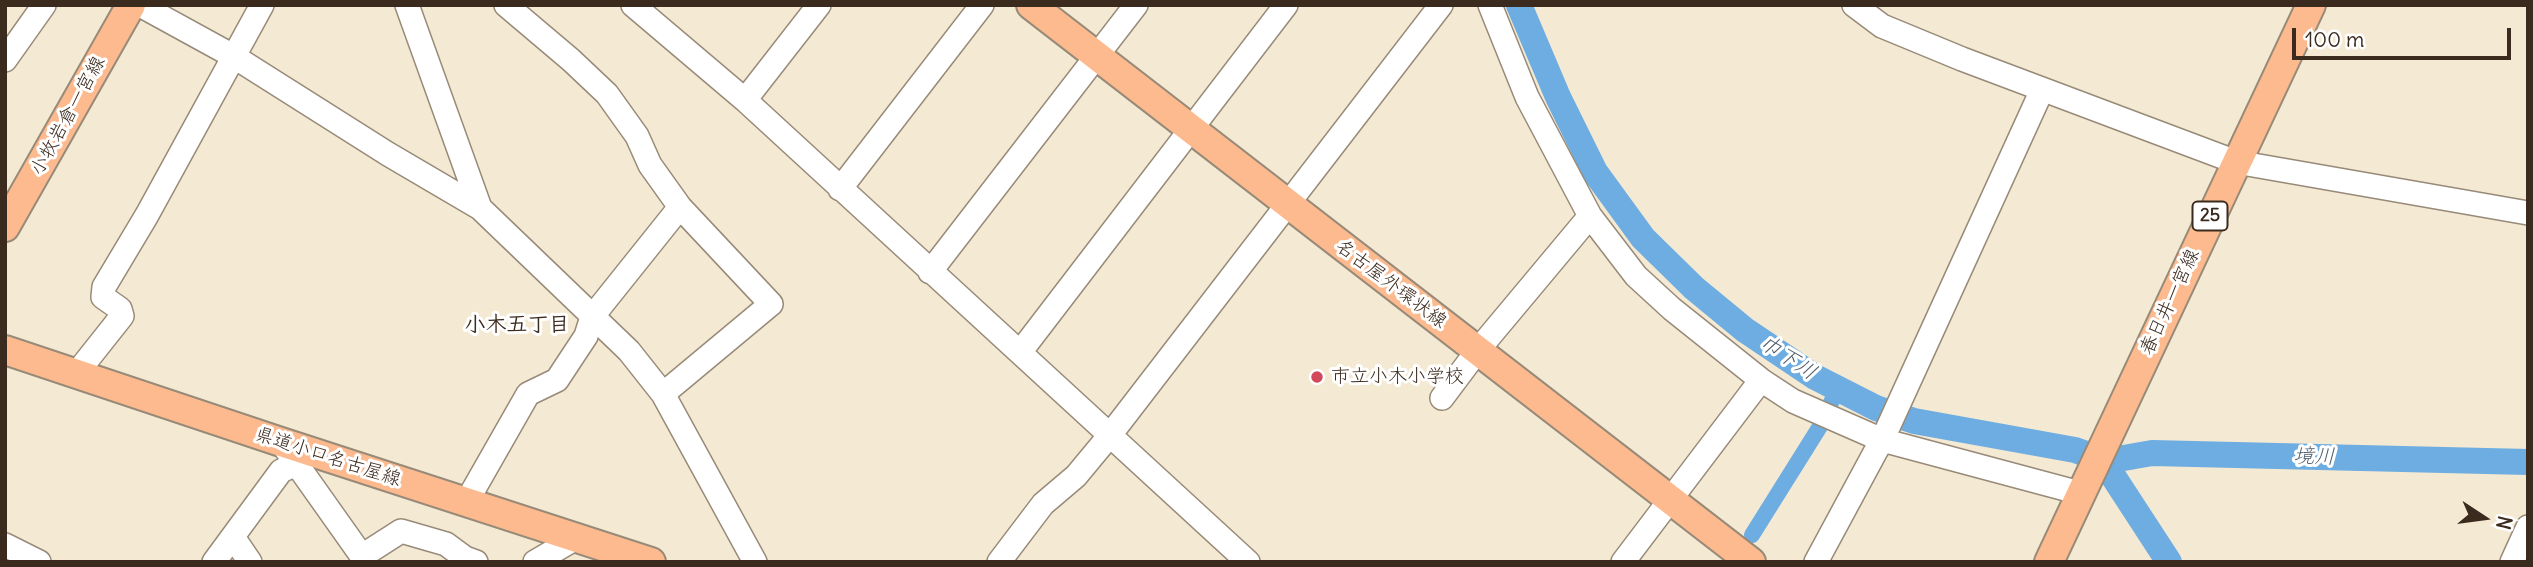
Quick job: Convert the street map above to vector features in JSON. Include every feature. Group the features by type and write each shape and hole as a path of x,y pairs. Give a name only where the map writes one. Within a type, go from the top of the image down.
{"main road":[{"name":"小牧岩倉一宮線","path":"5,227 131,5"},
{"name":"名古屋外環状線","path":"1031,5 1751,562"},
{"name":"春日井一宮線","path":"2049,562 2312,5"},
{"name":"県道小口名古屋線","path":"5,350 289,453 467,502 651,562"}],"street":[{"path":"5,60 44,5"},
{"path":"140,5 233,56 388,154 480,208 629,351 663,394 755,562"},
{"path":"76,374 122,316 120,309 103,297 104,287 147,215 262,5"},
{"path":"407,5 480,208"},
{"path":"506,5 607,94 637,136 650,165 680,207 771,304 663,394"},
{"path":"632,5 745,100 1248,562"},
{"path":"745,100 819,5"},
{"path":"840,189 982,5"},
{"path":"930,272 1136,5"},
{"path":"1021,352 1286,5"},
{"path":"999,562 1043,504 1076,476 1110,435 1441,5"},
{"path":"1490,5 1527,97 1590,216 1636,276 1672,309 1761,380 1793,401 1883,437 2082,489"},
{"path":"1854,5 1882,26 2042,90 2236,162 2528,213"},
{"path":"1816,562 1883,437 2042,90"},
{"path":"467,502 528,394 557,380 586,336 592,317 680,207"},
{"path":"1442,398 1478,350 1590,216"},
{"path":"1623,562 1761,380"},
{"path":"214,562 281,471 289,453"},
{"path":"289,453 364,559 401,531 446,544 465,558 476,562"},
{"path":"2512,562 2528,527"},
{"path":"233,537 250,562"},
{"path":"535,562 576,538"},
{"path":"5,545 39,562"}],"waterway":[{"name":"巾下川","path":"1519,5 1558,97 1595,172 1643,238 1694,288 1745,330 1815,377 1876,408 1914,421 2075,450 2089,455 2101,462 2111,473 2169,562"},
{"path":"1752,535 1819,428 1837,390"},
{"name":"境川","path":"2101,462 2152,453 2528,462"}],"place":[{"name":"市立小木小学校","path":"1317,377"}],"district":[{"name":"小木五丁目","path":"517,325"}]}
